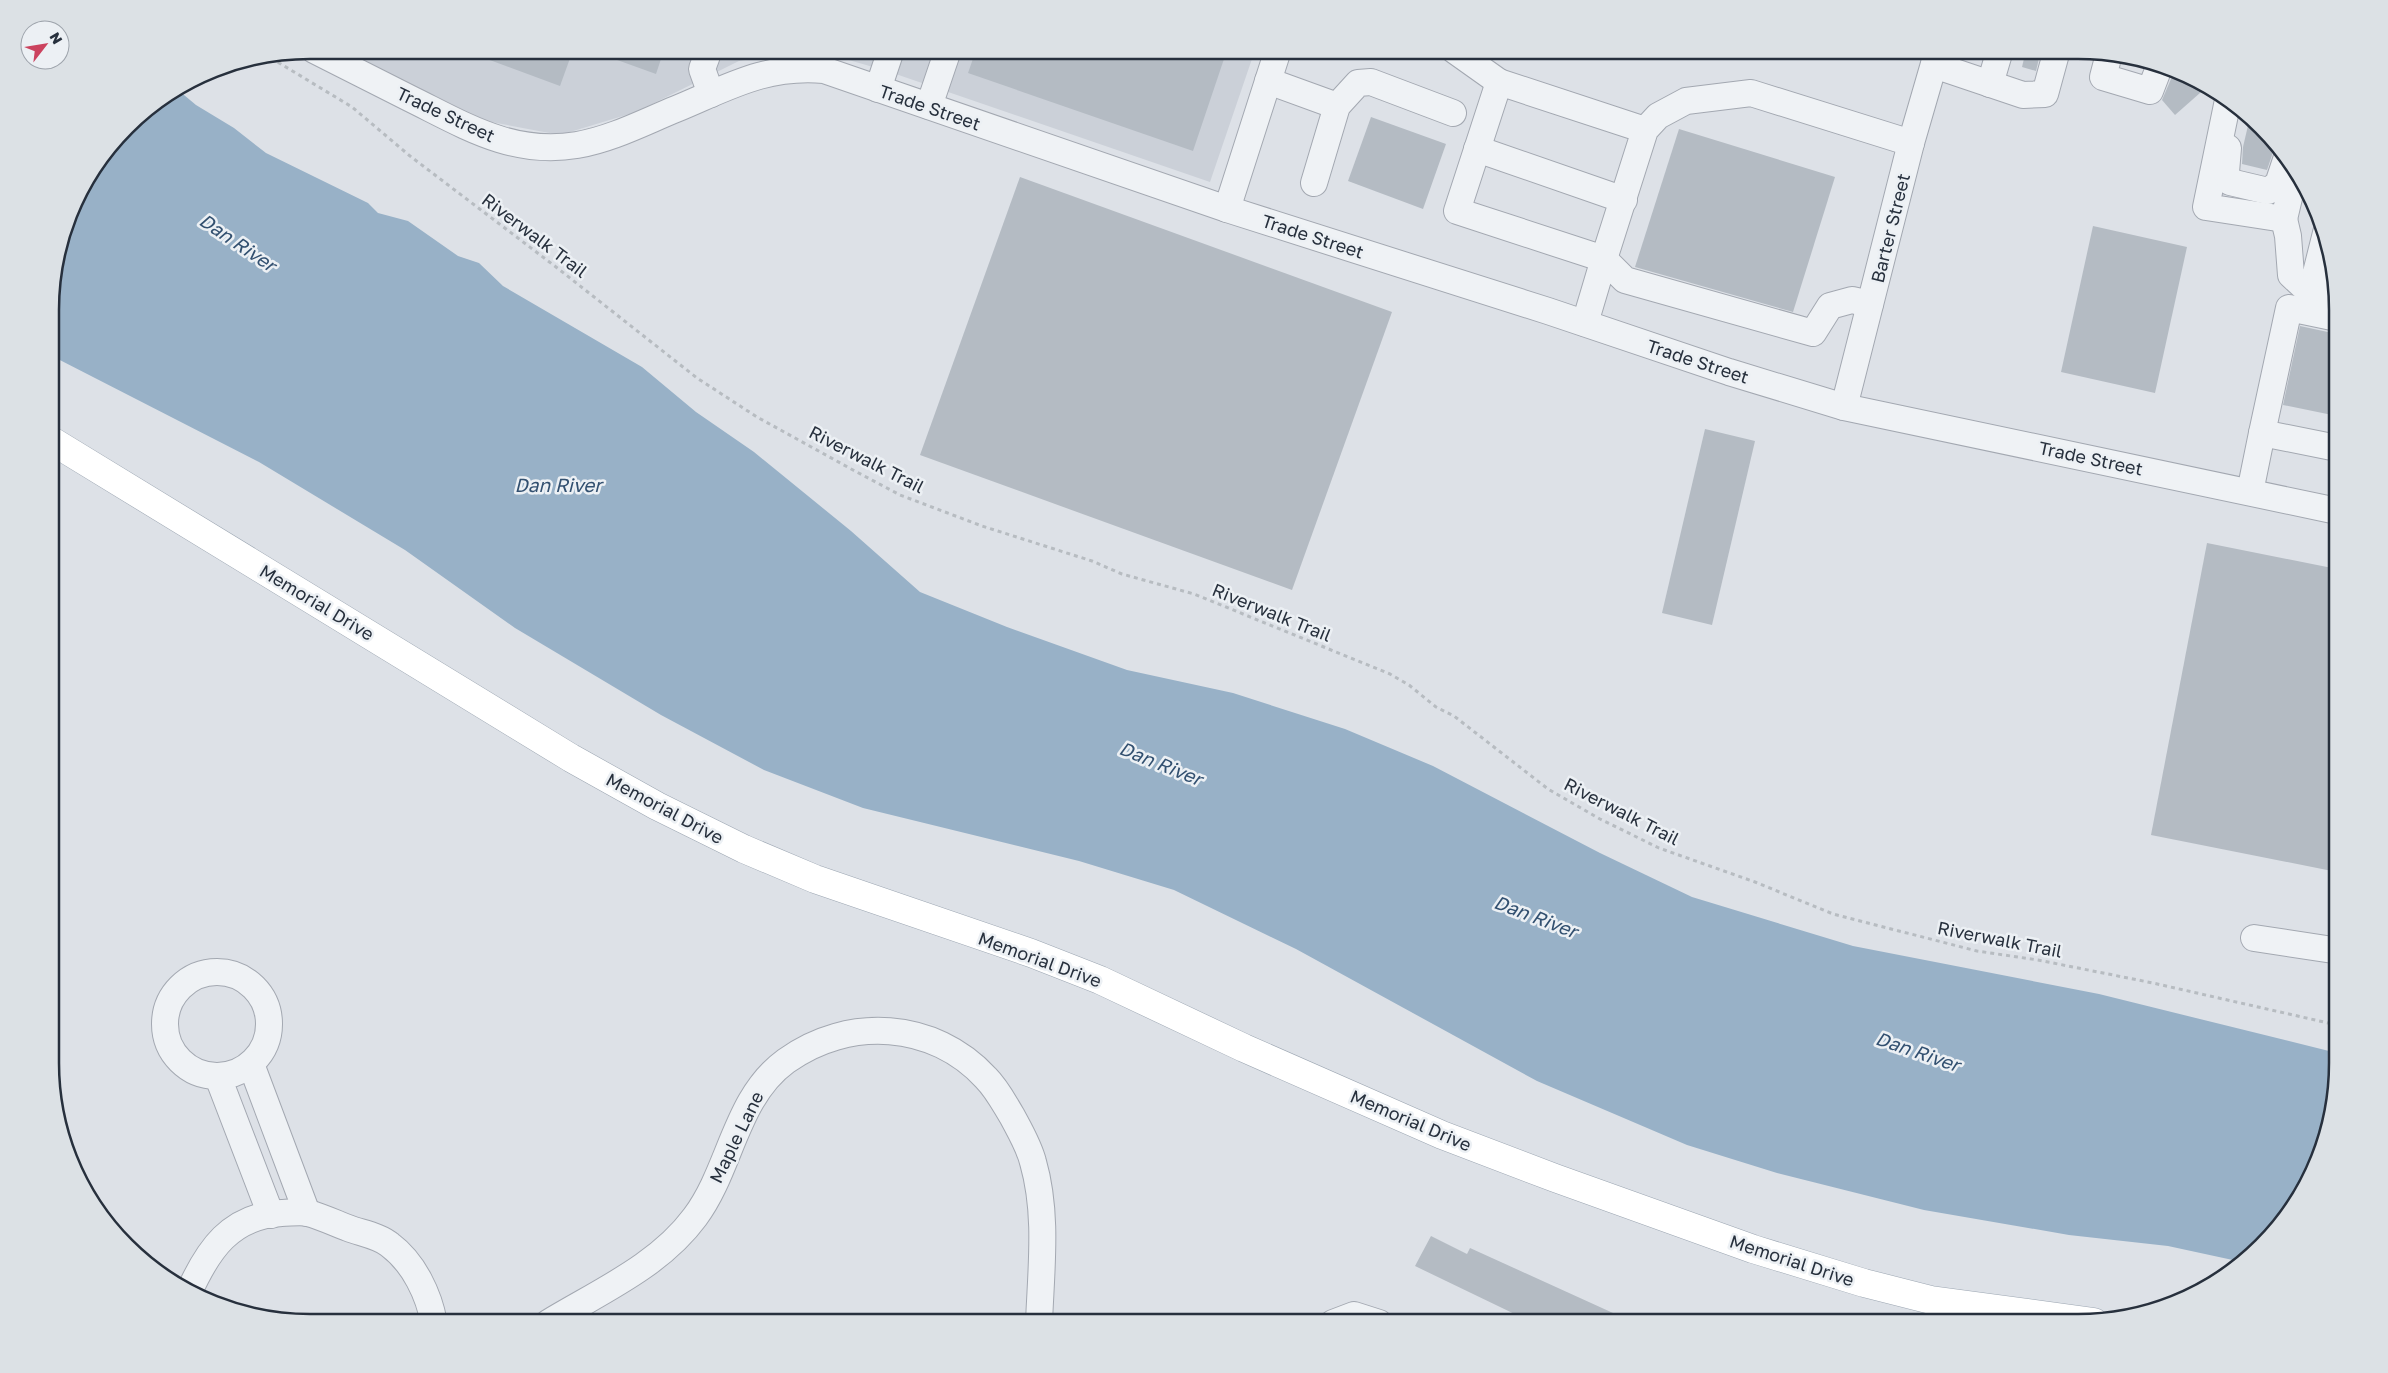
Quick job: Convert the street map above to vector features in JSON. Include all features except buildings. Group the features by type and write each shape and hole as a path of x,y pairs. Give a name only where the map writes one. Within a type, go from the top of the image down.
{"main road":[{"name":"Memorial Drive","path":"59,445 571,758 657,806 744,849 815,879 1031,953 1100,980 1244,1048 1433,1131 1555,1178 1754,1249 1864,1283 1931,1300 1952,1313 1968,1314"}],"street":[{"name":"Trade Street","path":"332,59 483,135 519,144 575,145 605,138 756,76 798,68 824,70 1227,209 1585,323 1729,372 1844,406 2329,509"},
{"path":"706,59 702,69 711,94"},
{"path":"878,89 888,59"},
{"path":"929,106 945,59"},
{"path":"1227,209 1275,59"},
{"path":"1467,59 1499,82 1646,130"},
{"name":"Barter Street","path":"1844,406 1911,143 1936,59"},
{"path":"1938,59 1990,84 2024,95 2045,94 2055,59"},
{"path":"1990,84 1997,59"},
{"path":"2107,61 2103,77 2150,91 2157,72"},
{"path":"1268,81 1336,106"},
{"path":"1314,184 1336,106 1358,83 1371,82 1453,113"},
{"path":"1499,82 1457,211 1604,259 1625,280 1813,334 1830,306 1852,300 1870,304"},
{"path":"1585,323 1646,130 1658,116 1686,101 1751,94 1911,143"},
{"path":"2226,107 2206,206 2284,219"},
{"path":"2228,109 2231,125 2226,172 2230,182 2268,191 2278,184 2284,166"},
{"path":"1477,149 1624,200"},
{"path":"2293,180 2284,219 2288,236 2291,275 2304,287 2329,292"},
{"path":"2322,250 2316,273 2327,275"},
{"path":"2250,492 2289,308 2329,316"},
{"path":"2262,433 2329,446"},
{"path":"2254,938 2329,949"},
{"path":"207,973 224,973 241,978 254,988 264,1002 269,1018 268,1035 262,1051 251,1064 241,1071 218,1076 201,1074 186,1066 174,1053 167,1038 165,1021 169,1004 178,990 191,979 207,973"},
{"name":"Maple Lane","path":"563,1314 655,1258 678,1239 697,1215 734,1135 764,1080 786,1061 810,1046 836,1036 864,1030 893,1030 919,1035 949,1048 967,1060 1000,1095 1024,1137 1033,1161 1040,1192 1043,1225 1039,1314"},
{"path":"251,1064 307,1213"},
{"path":"218,1076 270,1214"},
{"path":"192,1285 203,1262 216,1244 233,1230 252,1219 270,1214 307,1213 390,1244 411,1267 422,1285 433,1314"}],"path":[{"name":"Riverwalk Trail","path":"276,61 352,107 410,156 556,267 697,378 757,417 900,495 982,526 1092,561 1122,574 1194,594 1390,674 1409,685 1436,707 1454,716 1548,789 1600,819 1659,848 1755,882 1833,914 1977,951 2038,960 2152,983 2329,1023"}],"shaded area":[{"path":"359,59 753,59 739,61 636,112 560,135 486,121"},
{"path":"845,59 1252,59 1210,182 887,71"}],"water":[{"name":"Dan River","path":"182,93 196,105 234,128 266,153 368,203 378,213 408,221 458,256 479,263 503,286 642,367 696,412 754,452 851,531 920,592 1007,627 1127,670 1233,693 1345,729 1433,766 1600,853 1692,897 1853,946 2099,994 2329,1051 2327,1096 2316,1144 2296,1189 2287,1203 2256,1241 2233,1260 2168,1246 2069,1235 1924,1210 1777,1173 1687,1145 1537,1081 1296,949 1174,890 1079,861 863,808 764,770 661,715 515,628 405,550 259,462 59,360 59,293 61,277 67,245 78,214 92,184 121,144 144,121"}]}
